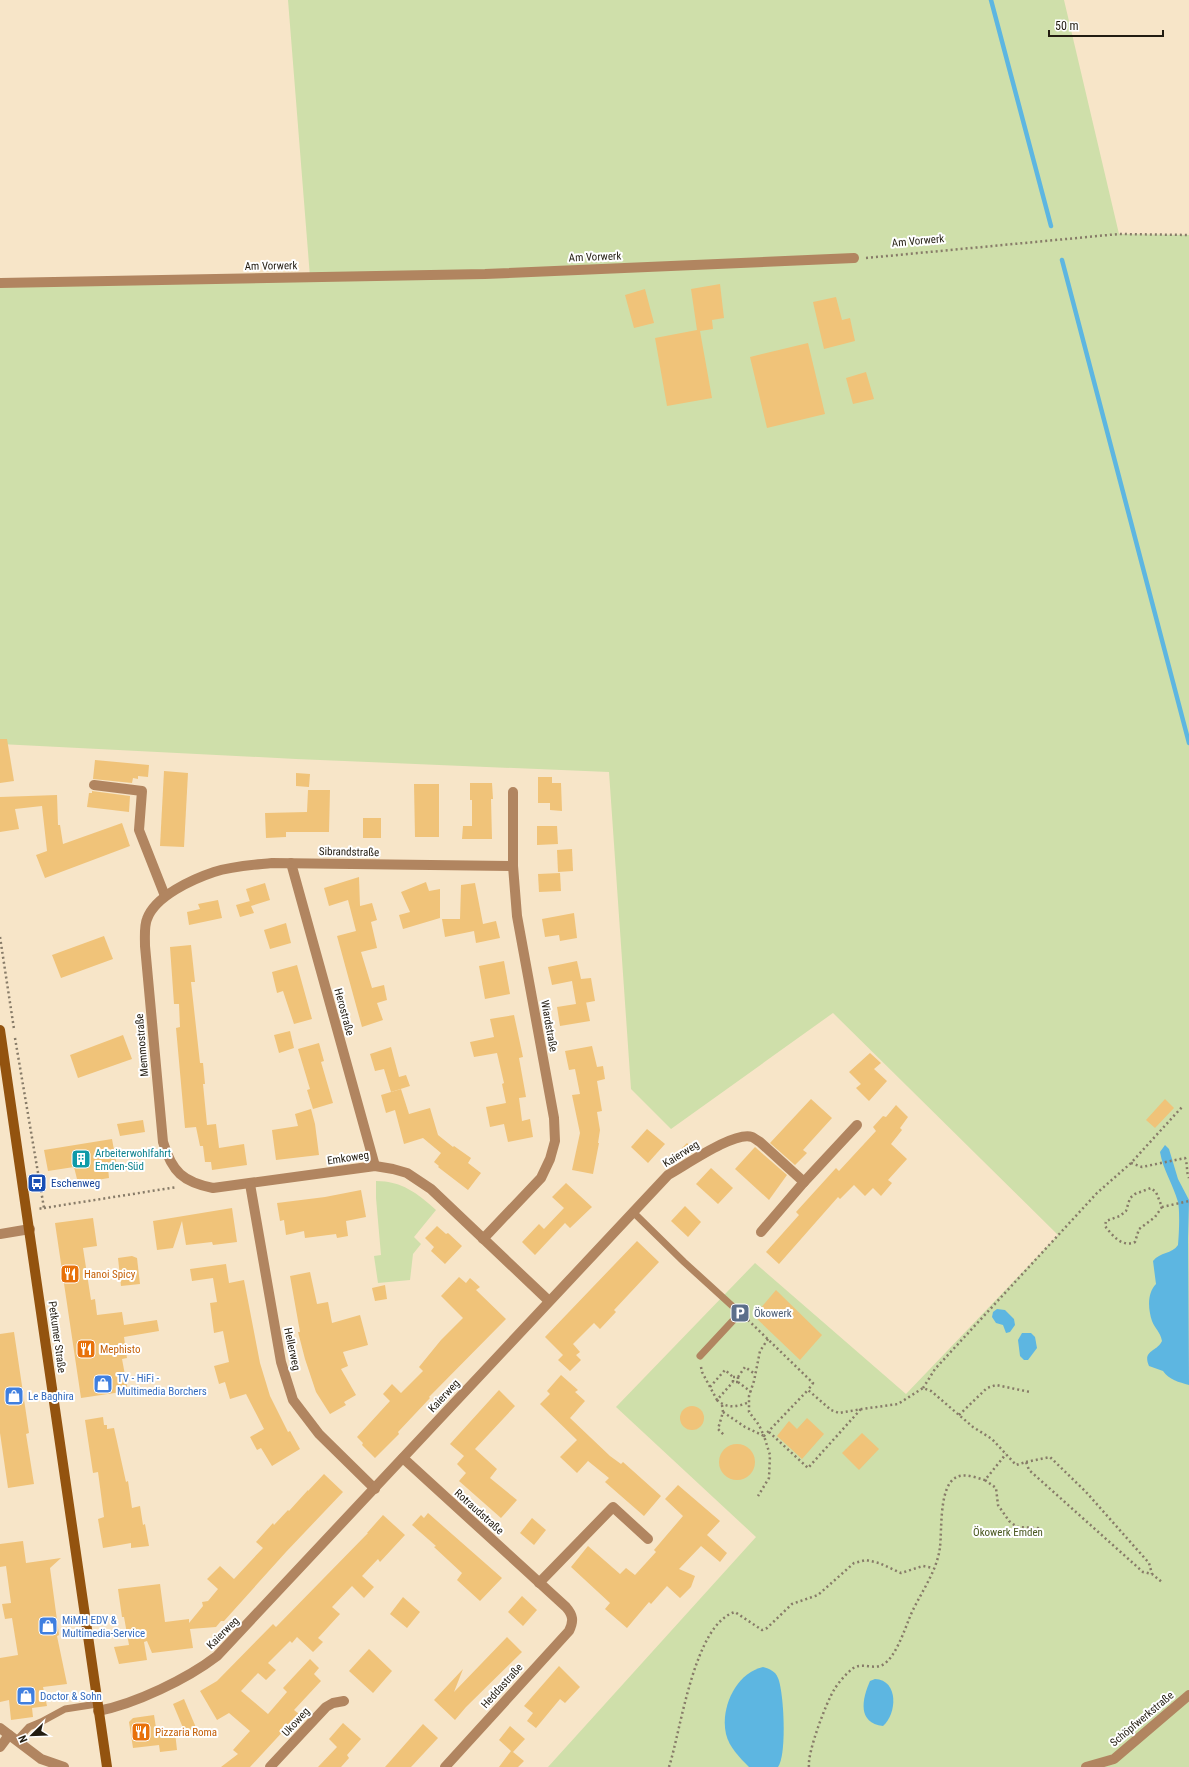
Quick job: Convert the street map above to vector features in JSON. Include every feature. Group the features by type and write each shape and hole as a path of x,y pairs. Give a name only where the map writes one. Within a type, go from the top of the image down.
{"main road":[{"name":"Petkumer Straße","path":"0,1030 30,1229 106,1767"}],"street":[{"name":"Am Vorwerk","path":"0,283 485,274 854,258"},
{"path":"94,785 142,791 139,830 165,896"},
{"name":"Wiardstraße","path":"483,1239 541,1178 550,1159 555,1141 554,1118 517,916 513,866 513,792"},
{"name":"Sibrandstraße","path":"189,884 213,872 244,865 291,863 513,866"},
{"name":"Herostraße","path":"291,863 375,1166"},
{"name":"Memmostraße","path":"189,884 165,896 156,903 147,919 145,946 163,1142 166,1154 173,1168 184,1178 197,1185"},
{"path":"760,1232 804,1182 857,1126"},
{"name":"Kaierweg","path":"98,1707 122,1705 181,1679 202,1668 217,1656 668,1175 734,1138 751,1137 760,1142 804,1182"},
{"name":"Emkoweg","path":"197,1185 213,1188 375,1166 393,1169 407,1174 431,1189 549,1301"},
{"name":"Hellerweg","path":"250,1184 281,1362 291,1395 298,1407 319,1434 374,1488"},
{"path":"0,1234 30,1229"},
{"name":"Rotraudstraße","path":"403,1458 566,1607 571,1613 573,1619"},
{"path":"539,1583 612,1507 648,1539"},
{"name":"Heddastraße","path":"445,1767 569,1631 573,1619"},
{"name":"Schöpfwerkstraße","path":"1086,1767 1114,1759 1189,1695"},
{"name":"Ukoweg","path":"270,1767 326,1707 333,1703 344,1701"},
{"path":"0,1728 41,1763 64,1767"},
{"path":"0,1747 12,1738"}],"lane":[{"path":"633,1212 684,1262 740,1313 700,1356"},
{"path":"12,1738 29,1727 65,1709 98,1707"}],"path":[{"name":"Am Vorwerk","path":"854,258 1120,234 1189,234"},
{"path":"0,937 14,1030"},
{"path":"15,1037 44,1208"},
{"path":"808,1390 831,1410 839,1413 898,1404 923,1388 935,1369 1086,1204 1131,1163 1182,1106"},
{"path":"1131,1163 1142,1167 1185,1158 1188,1165 1187,1174 1189,1178"},
{"path":"27,1210 163,1188 197,1185"},
{"path":"1162,1207 1156,1192 1151,1188 1135,1194 1130,1198 1126,1211 1120,1216 1106,1221 1105,1226 1113,1236 1122,1242 1131,1244 1135,1242 1139,1229 1155,1217 1162,1207 1189,1201"},
{"path":"740,1313 813,1383 764,1436"},
{"path":"758,1496 769,1478 770,1455 759,1425 749,1412 749,1402 760,1351 768,1339"},
{"path":"700,1356 702,1372 717,1400 722,1405 723,1412 718,1429 725,1436"},
{"path":"738,1382 738,1377 745,1367 755,1374"},
{"path":"710,1388 725,1370 733,1377 738,1377"},
{"path":"717,1400 733,1382 733,1377"},
{"path":"733,1382 738,1382 751,1392"},
{"path":"959,1415 987,1388 996,1385 1030,1392"},
{"path":"923,1388 931,1391 959,1415 992,1439 1016,1465 1050,1457 1092,1498 1149,1563 1152,1574"},
{"path":"722,1405 740,1407 749,1402"},
{"path":"769,1432 808,1468 862,1409"},
{"path":"723,1412 745,1427 764,1436"},
{"path":"985,1480 1006,1454"},
{"path":"1026,1462 1029,1470 1143,1572 1152,1574 1162,1583"},
{"path":"809,1767 808,1760 834,1689 852,1669 862,1664 875,1667 884,1664 899,1645 915,1604 933,1568 940,1550 944,1500 947,1488 955,1478 966,1475 985,1480 996,1488 998,1505 1009,1521 1017,1527 1038,1528 1040,1536"},
{"path":"669,1767 675,1748 691,1677 706,1641 718,1622 727,1614 735,1612 762,1630 767,1628 792,1604 818,1595 854,1563 866,1560 879,1563 901,1573 923,1566 933,1568"}],"green space":[{"name":"Ökowerk Emden","path":"288,0 1064,0 1119,234 1189,235 1189,1767 548,1767 756,1537 616,1407 755,1263 906,1394 1058,1235 833,1013 671,1129 631,1089 609,772 296,759 0,744 0,283 310,277"},
{"path":"376,1181 394,1183 409,1189 436,1210 414,1237 421,1244 413,1254 410,1280 378,1283 374,1256 381,1255"}],"water":[{"path":"1165,1145 1169,1149 1178,1179 1189,1200 1189,1385 1168,1377 1163,1371 1149,1366 1147,1361 1149,1354 1160,1345 1162,1341 1152,1321 1150,1311 1150,1296 1156,1284 1153,1261 1178,1245 1179,1206 1174,1189 1163,1165 1160,1152"},
{"path":"997,1309 1005,1310 1014,1319 1015,1325 1010,1332 1006,1333 1003,1325 996,1323 992,1317 993,1312"},
{"path":"1022,1333 1031,1333 1035,1337 1037,1348 1028,1360 1024,1360 1020,1356 1018,1340"},
{"path":"763,1667 772,1671 777,1676 782,1696 784,1737 781,1760 778,1767 749,1767 732,1748 726,1734 725,1713 732,1693 745,1676"},
{"path":"875,1679 883,1681 892,1691 893,1706 891,1714 888,1721 883,1726 875,1724 865,1715 865,1695 870,1681"}],"building":[{"path":"720,284 724,318 712,320 713,329 700,331 712,398 667,406 655,338 697,330 691,289"},
{"path":"645,289 654,323 634,328 625,295"},
{"path":"836,297 842,320 850,318 855,341 824,349 813,302"},
{"path":"808,343 825,414 767,428 750,357"},
{"path":"866,372 874,399 853,404 846,378"},
{"path":"0,739 7,739 14,781 0,783"},
{"path":"95,760 149,765 148,777 138,776 138,779 133,778 132,783 93,779"},
{"path":"164,771 188,773 184,847 160,846"},
{"path":"296,773 310,774 309,787 296,786"},
{"path":"538,777 552,777 552,783 561,783 562,811 550,810 550,803 538,803"},
{"path":"470,783 492,783 492,839 462,839 463,826 472,826 472,800 470,800"},
{"path":"414,784 439,784 439,837 415,837"},
{"path":"308,790 330,790 329,832 286,832 286,837 266,838 265,813 307,812"},
{"path":"92,791 130,796 129,812 87,807 89,793 92,793"},
{"path":"57,795 58,825 60,825 63,844 122,823 130,846 45,878 36,855 47,851 42,806 15,809 19,829 0,832 0,797"},
{"path":"363,818 381,818 381,838 363,838"},
{"path":"537,826 557,826 558,844 537,845"},
{"path":"572,849 573,871 558,872 557,850"},
{"path":"560,873 561,891 539,892 538,874"},
{"path":"359,877 360,906 372,903 377,920 371,922 377,948 361,952 372,988 384,985 387,1000 377,1003 383,1020 362,1027 337,936 356,931 348,900 329,906 324,888"},
{"path":"426,882 429,891 440,889 440,918 403,929 399,915 410,912 401,892"},
{"path":"265,883 270,900 251,906 254,913 240,917 236,905 250,901 246,889"},
{"path":"475,883 483,924 496,921 500,938 476,943 474,931 445,937 442,919 460,919 461,885"},
{"path":"218,900 222,918 189,925 187,912 200,909 198,904"},
{"path":"574,913 577,938 560,941 559,935 545,937 542,919"},
{"path":"286,923 291,943 270,949 264,930"},
{"path":"104,936 113,959 61,978 52,955"},
{"path":"191,945 195,982 191,982 200,1063 203,1063 205,1084 203,1084 207,1125 216,1124 219,1148 244,1144 247,1165 212,1170 211,1162 205,1162 203,1146 200,1146 196,1127 185,1128 176,1028 180,1027 179,1004 174,1004 170,947"},
{"path":"504,961 510,994 485,999 479,966"},
{"path":"577,961 581,979 591,978 595,1001 586,1003 590,1021 560,1026 557,1007 576,1004 572,981 552,985 548,967"},
{"path":"297,965 312,1019 294,1024 283,991 277,993 272,972"},
{"path":"514,1015 523,1057 519,1058 526,1097 519,1098 522,1121 530,1119 533,1137 508,1142 504,1124 490,1127 486,1107 506,1103 502,1084 504,1083 497,1053 474,1057 470,1042 494,1037 490,1019"},
{"path":"290,1031 294,1048 279,1053 274,1035"},
{"path":"123,1035 132,1059 78,1078 70,1055"},
{"path":"319,1043 324,1061 321,1062 333,1103 313,1109 307,1090 310,1089 298,1049"},
{"path":"592,1046 597,1067 603,1066 605,1079 597,1081 602,1111 597,1112 600,1130 593,1174 572,1170 580,1133 572,1095 580,1094 575,1069 569,1070 565,1051"},
{"path":"391,1047 399,1077 406,1075 410,1086 391,1092 384,1069 375,1071 370,1054"},
{"path":"870,1053 881,1063 874,1069 887,1081 869,1101 856,1088 861,1084 849,1072"},
{"path":"401,1089 409,1114 430,1108 438,1135 453,1147 454,1146 471,1158 468,1163 481,1173 468,1190 438,1167 439,1166 434,1162 441,1153 423,1138 404,1144 395,1110 386,1113 381,1095"},
{"path":"811,1099 832,1118 803,1150 807,1153 795,1165 770,1143"},
{"path":"1165,1099 1174,1108 1155,1128 1146,1120"},
{"path":"896,1105 908,1117 900,1128 902,1130 891,1144 907,1159 888,1180 892,1183 881,1196 873,1188 865,1196 854,1185 840,1199 838,1197 779,1264 766,1252 799,1215 796,1212 836,1168 839,1171 876,1131 873,1127 883,1116 886,1117"},
{"path":"311,1109 315,1124 319,1155 276,1160 272,1130 298,1126 295,1114"},
{"path":"143,1120 145,1132 120,1136 117,1124"},
{"path":"647,1129 665,1144 648,1163 631,1147"},
{"name":"Arbeiterwohlfahrt Emden-Süd","path":"112,1139 117,1166 108,1168 109,1178 78,1183 74,1167 48,1171 44,1150"},
{"path":"687,1143 695,1151 684,1158 678,1152"},
{"path":"755,1147 787,1175 769,1200 735,1169"},
{"path":"711,1168 733,1188 718,1204 696,1184"},
{"path":"566,1183 592,1207 570,1228 565,1223 535,1255 522,1242 539,1224 544,1229 564,1208 552,1197"},
{"path":"361,1190 366,1217 346,1221 348,1236 337,1238 336,1234 305,1238 304,1231 286,1235 284,1220 280,1221 277,1203 325,1197"},
{"path":"685,1206 701,1222 688,1237 671,1221"},
{"path":"232,1208 237,1242 213,1245 212,1242 186,1245 182,1221 173,1248 157,1250 153,1221"},
{"path":"93,1218 97,1246 83,1248 91,1300 95,1299 97,1315 122,1312 124,1325 157,1320 159,1331 124,1337 127,1358 122,1359 128,1391 81,1398 55,1223"},
{"path":"437,1226 446,1234 448,1233 462,1246 445,1264 431,1251 434,1247 425,1238"},
{"path":"637,1241 659,1262 614,1310 616,1312 600,1329 594,1323 573,1344 580,1352 576,1355 581,1360 570,1371 558,1360 563,1355 545,1337"},
{"path":"132,1256 137,1258 140,1284 121,1286 118,1258"},
{"path":"226,1264 229,1283 244,1280 260,1363 270,1396 288,1432 290,1431 300,1449 272,1466 261,1448 257,1450 250,1437 264,1429 246,1394 230,1399 225,1382 219,1384 214,1366 229,1362 223,1331 214,1333 210,1303 217,1302 213,1278 192,1281 190,1269"},
{"path":"310,1272 317,1304 328,1302 332,1323 360,1315 368,1345 343,1352 348,1366 341,1369 356,1395 344,1402 346,1405 330,1414 316,1392 305,1359 298,1332 300,1332 290,1276"},
{"path":"459,1277 466,1283 470,1278 480,1287 476,1290 506,1319 429,1397 430,1398 398,1432 399,1434 375,1458 362,1445 363,1443 357,1437 390,1401 383,1394 392,1384 401,1393 423,1371 419,1367 441,1340 463,1318 441,1296"},
{"path":"385,1285 387,1299 375,1301 372,1288"},
{"path":"776,1290 822,1335 800,1360 754,1316"},
{"path":"14,1332 29,1433 26,1434 34,1484 8,1488 0,1433 0,1334"},
{"path":"561,1375 578,1390 575,1392 585,1401 570,1418 610,1456 621,1464 623,1462 661,1496 644,1516 605,1482 609,1478 588,1461 577,1473 560,1457 577,1440 540,1404 550,1394 547,1391"},
{"path":"499,1390 515,1406 475,1449 497,1469 490,1478 517,1500 501,1518 459,1481 466,1473 457,1464 464,1456 450,1444"},
{"path":"692,1406 701,1409 704,1418 701,1427 692,1430 683,1427 680,1418 683,1409"},
{"path":"103,1417 104,1425 107,1425 107,1429 114,1428 126,1482 128,1481 132,1508 140,1506 143,1525 145,1524 149,1546 131,1548 131,1543 103,1548 98,1519 104,1517 98,1472 93,1473 85,1420"},
{"path":"807,1418 824,1434 802,1459 777,1436 789,1421 797,1429"},
{"path":"862,1433 879,1449 859,1470 842,1453"},
{"path":"737,1444 747,1447 752,1452 755,1462 752,1472 747,1477 737,1480 727,1477 722,1472 719,1462 722,1452 727,1447"},
{"path":"324,1474 343,1492 286,1552 224,1621 221,1621 216,1627 190,1629 193,1648 152,1653 147,1641 144,1642 147,1660 119,1664 114,1647 129,1645 124,1617 122,1617 118,1589 160,1584 165,1622 189,1619 189,1623 203,1606 202,1602 208,1601 218,1589 207,1579 220,1566 234,1579 263,1548 256,1542 273,1523 274,1525 288,1510 289,1511"},
{"path":"678,1485 720,1521 707,1535 727,1553 720,1562 701,1546 679,1569 695,1576 691,1587 680,1598 667,1586 651,1604 649,1602 627,1628 605,1609 610,1603 571,1567 588,1546 620,1574 626,1568 635,1575 656,1552 654,1550 683,1516 665,1499"},
{"path":"428,1513 502,1578 480,1601 457,1580 462,1573 434,1547 436,1546 412,1525 421,1515 424,1518"},
{"path":"383,1515 405,1535 380,1562 378,1559 362,1576 374,1587 364,1598 352,1586 332,1607 340,1614 318,1638 323,1642 313,1652 297,1637 292,1643 290,1641 268,1663 276,1670 266,1680 258,1673 241,1691 268,1714 287,1692 283,1688 310,1659 319,1668 314,1674 321,1681 294,1710 299,1714 250,1767 221,1767 238,1754 233,1750 250,1731 229,1713 217,1720 200,1691 217,1681 273,1624 276,1627 368,1533"},
{"path":"532,1518 546,1530 534,1545 520,1533"},
{"path":"23,1541 26,1563 61,1558 50,1568 59,1635 57,1636 67,1684 43,1687 47,1706 32,1708 33,1717 11,1720 9,1700 0,1702 0,1658 18,1655 12,1618 5,1619 2,1604 11,1603 6,1566 0,1567 0,1544"},
{"path":"522,1596 537,1610 523,1626 508,1612"},
{"path":"403,1597 420,1612 407,1628 390,1614"},
{"path":"507,1637 522,1652 466,1707 455,1720 434,1700 463,1669 454,1692"},
{"path":"369,1649 392,1671 373,1693 349,1671"},
{"path":"559,1666 580,1687 565,1703 560,1699 536,1728 527,1721 533,1713 524,1706"},
{"path":"184,1699 197,1730 186,1735 173,1704"},
{"path":"154,1715 157,1734 175,1732 177,1750 160,1752 159,1745 133,1748 129,1722 133,1718"},
{"path":"343,1723 361,1739 347,1755 349,1758 341,1767 318,1767 337,1747 329,1739"},
{"path":"423,1724 438,1738 411,1767 385,1767"},
{"path":"510,1726 525,1739 513,1752 524,1761 518,1767 499,1767 511,1751 499,1740"}],"waterway":[{"path":"991,0 1051,226"},
{"path":"1062,260 1189,743"}],"place":[{"name":"Arbeiterwohlfahrt Emden-Süd","path":"81,1159"},
{"name":"Eschenweg","path":"37,1183"},
{"name":"Hanoi Spicy","path":"70,1274"},
{"name":"Ökowerk","path":"740,1313"},
{"name":"Mephisto","path":"86,1349"},
{"name":"TV - HiFi - Multimedia Borchers","path":"103,1384"},
{"name":"Le Baghira","path":"14,1396"},
{"name":"MiMH EDV & Multimedia-Service","path":"48,1626"},
{"name":"Doctor & Sohn","path":"26,1696"},
{"name":"Pizzaria Roma","path":"141,1732"}]}
